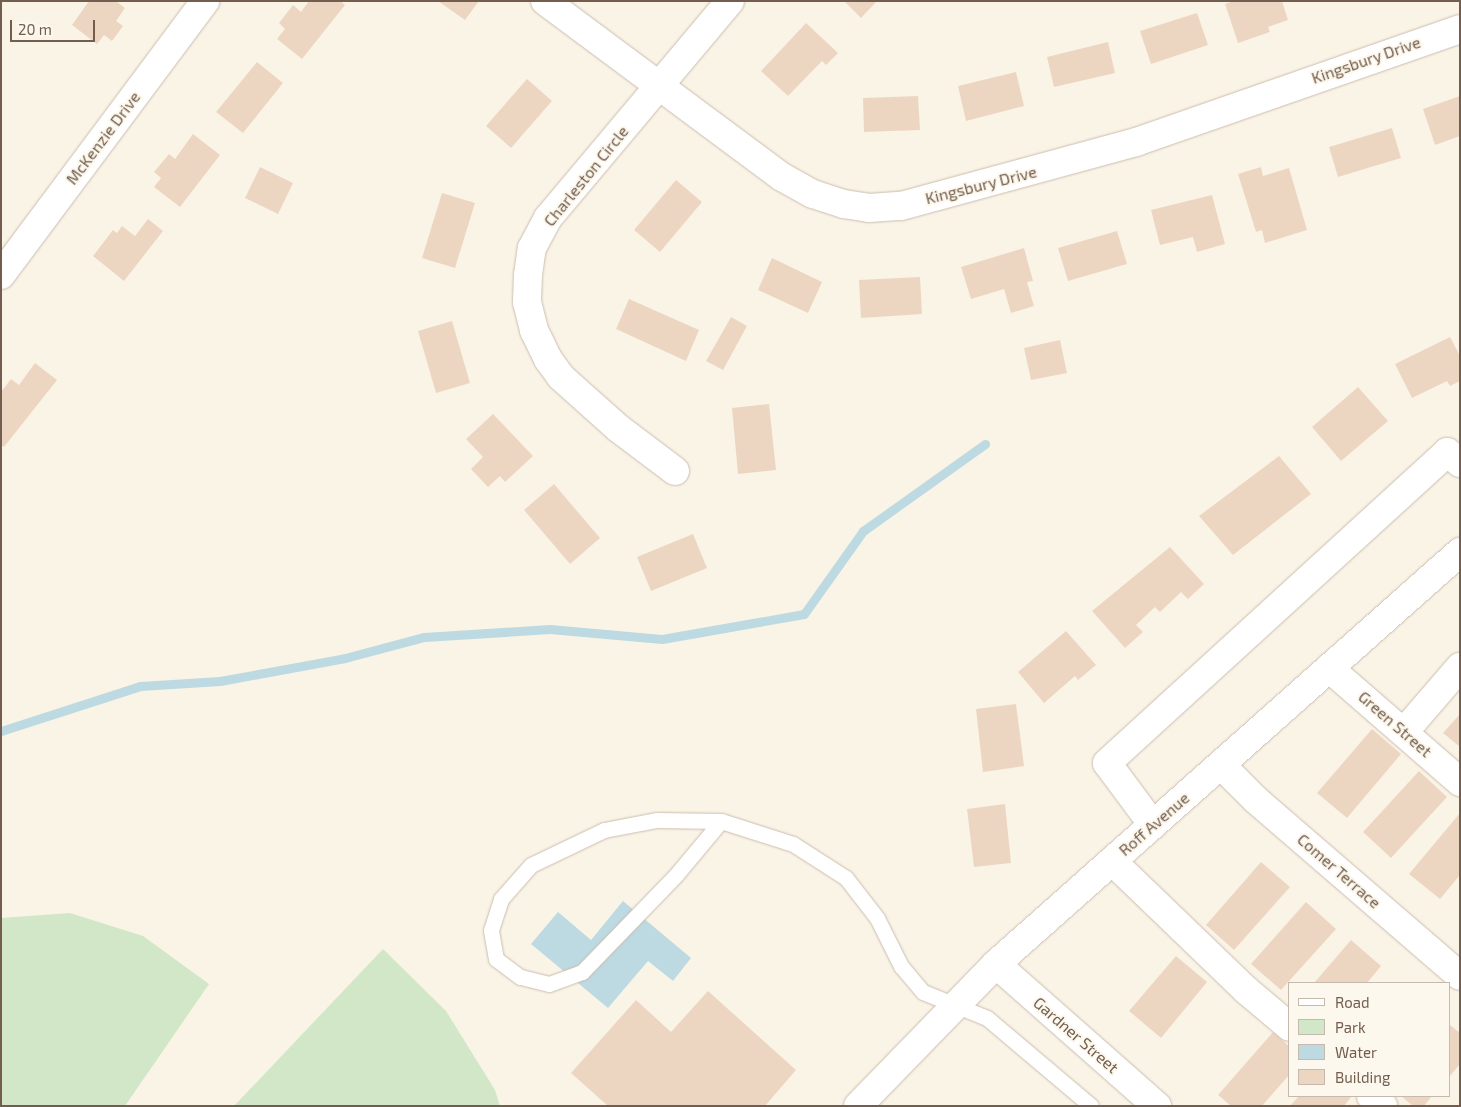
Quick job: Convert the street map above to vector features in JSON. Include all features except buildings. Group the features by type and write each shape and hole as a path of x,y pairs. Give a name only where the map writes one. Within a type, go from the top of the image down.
{"street":[{"name":"McKenzie Drive","path":"1,275 205,1"},
{"name":"Kingsbury Drive","path":"545,1 782,176 812,194 844,204 869,208 901,206 1136,142 1460,29"},
{"name":"Charleston Circle","path":"675,471 618,428 561,377 548,359 534,330 527,302 532,248 548,218 660,87 730,1"},
{"path":"1153,825 1107,763 1447,452 1460,463"},
{"name":"Roff Avenue","path":"858,1106 952,1006 996,964 1460,552"},
{"path":"1404,732 1460,667"},
{"name":"Green Street","path":"1329,668 1460,782"},
{"name":"Comer Terrace","path":"1220,765 1256,800 1460,976"},
{"path":"1112,860 1196,943 1288,1025"},
{"name":"Gardner Street","path":"996,964 1157,1106"},
{"path":"1372,1097 1383,1106"}],"lane":[{"path":"721,821 676,875 582,972 549,984 520,977 496,959 490,930 501,899 530,865 604,830 656,820 721,821 793,844 846,878 877,918 901,966 922,992 952,1006 987,1018 1091,1106"}],"green space":[{"path":"70,913 143,936 209,984 125,1106 1,1106 1,918"},
{"path":"383,949 446,1011 495,1090 500,1106 234,1106"}],"water":[{"path":"623,901 691,958 673,981 648,961 608,1008 531,944 558,912 591,940"}],"waterway":[{"path":"1,731 140,686 220,681 345,658 424,637 550,629 662,639 804,614 863,531 985,444"}]}
